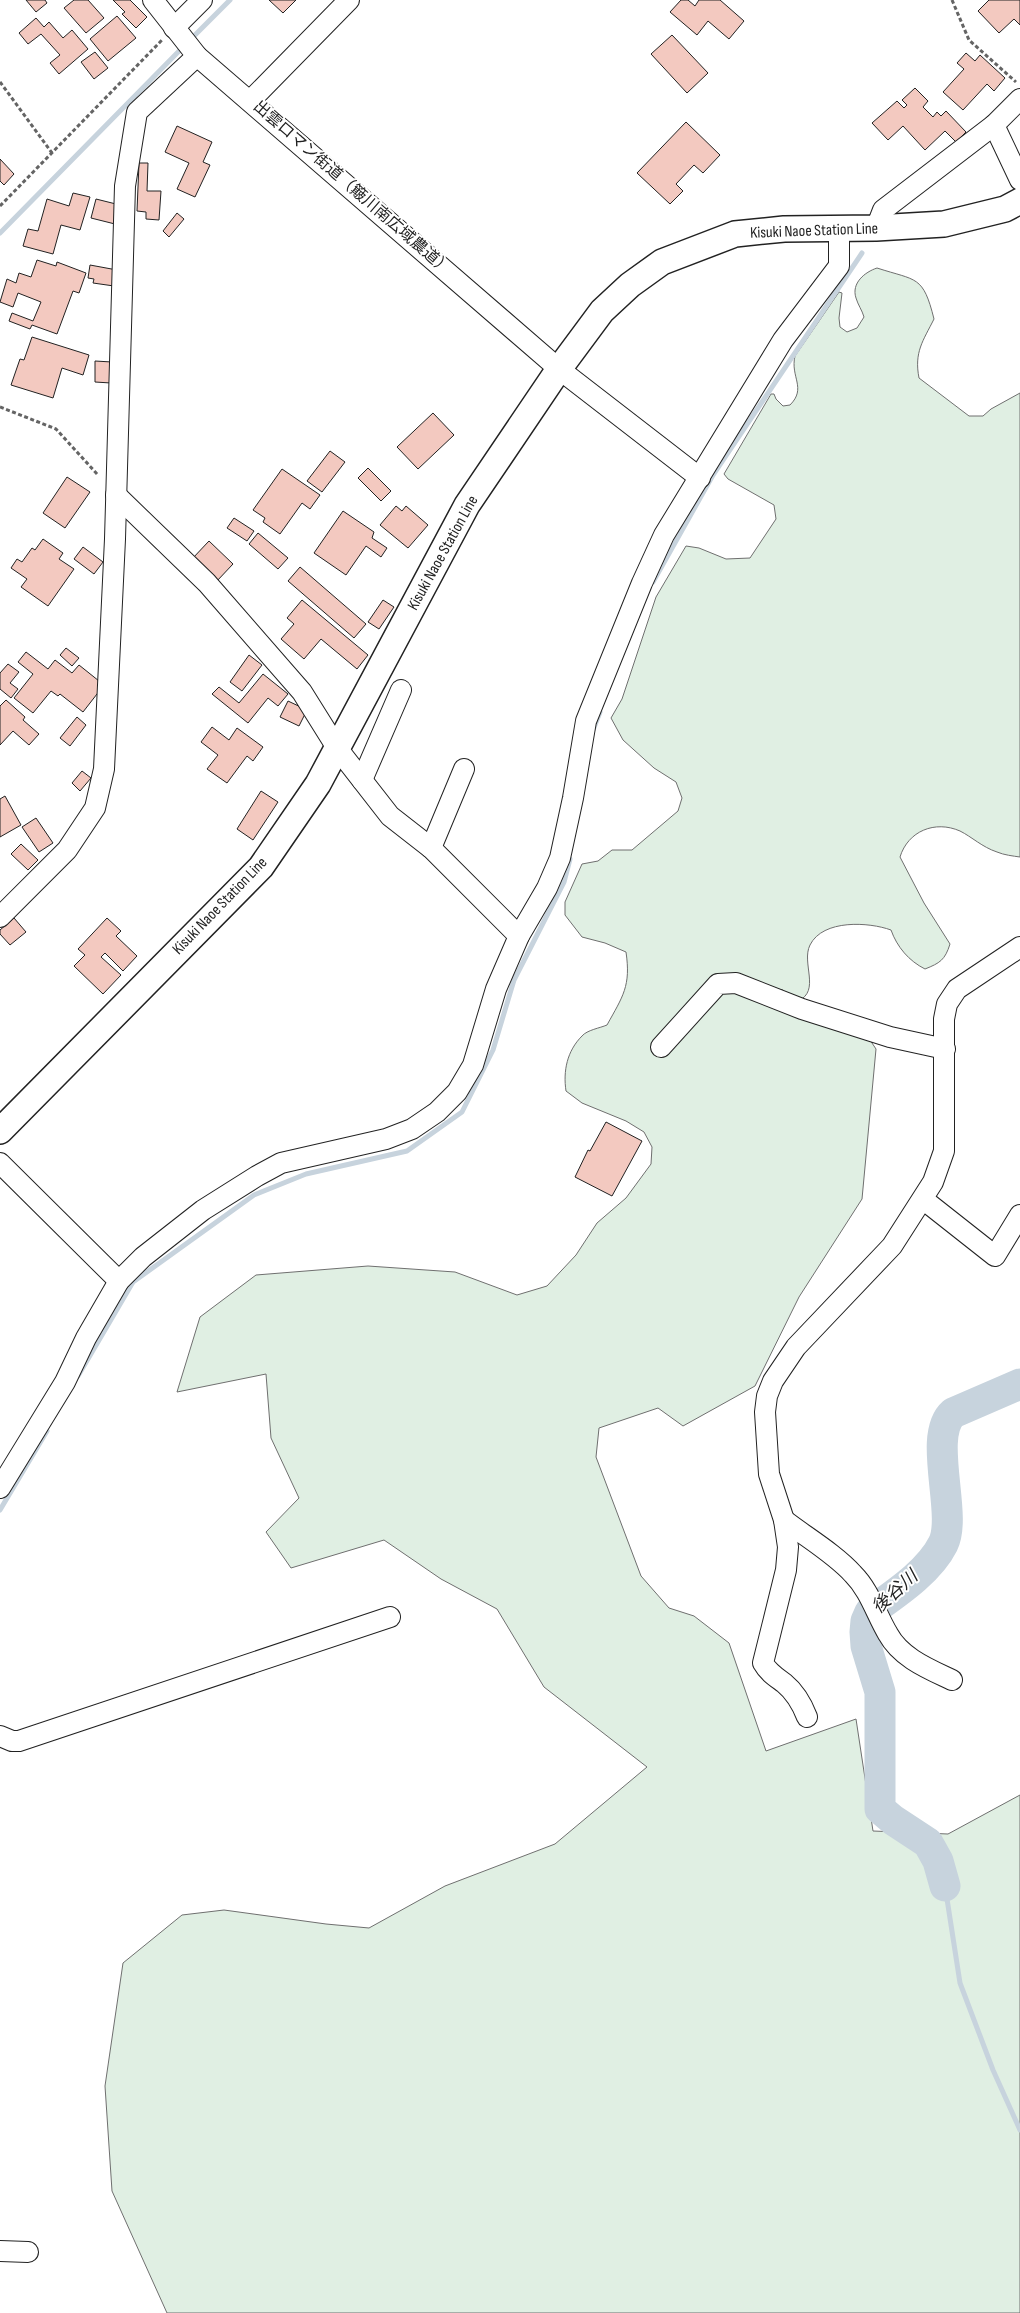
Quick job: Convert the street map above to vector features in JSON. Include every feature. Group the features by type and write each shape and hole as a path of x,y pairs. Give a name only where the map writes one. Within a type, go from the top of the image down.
{"main road":[{"name":"Kisuki Naoe Station Line","path":"0,1131 261,867 290,826 338,748 466,505 559,369 602,311 630,286 662,262 735,234 784,229 876,228 944,224 1005,209 1020,200"}],"street":[{"name":"出雲ロマン街道（簸川南広域農道）","path":"153,0 197,56 251,100 559,369 700,478"},
{"path":"174,28 202,0"},
{"path":"251,100 349,0"},
{"path":"0,917 67,850 95,808 104,769 108,712 116,495 125,186 137,112 197,56"},
{"path":"876,228 883,210 994,125 1020,99"},
{"path":"994,125 1020,180"},
{"path":"0,1488 65,1382 86,1338 119,1281 144,1257 203,1210 281,1163 386,1139 412,1129 437,1112 456,1092 473,1065 496,989 519,936 547,888 560,858 573,798 586,721 604,673 664,535 783,340 838,266 839,228"},
{"path":"116,495 207,584 302,692 338,748 390,816 431,848 519,936"},
{"path":"362,780 401,690"},
{"path":"431,848 464,769"},
{"path":"806,1717 801,1702 763,1663 786,1570 788,1547 784,1520 769,1474 765,1412 767,1396 773,1381 796,1347 892,1246 924,1200 934,1182 944,1151 944,1019 952,995 966,982 1020,947"},
{"path":"661,1047 718,984 736,983 802,1009 881,1034 945,1049"},
{"path":"0,1163 119,1281"},
{"path":"924,1200 995,1256 1020,1215"},
{"path":"784,1520 853,1573 863,1586 888,1635 899,1649 912,1660 952,1680"},
{"path":"0,1736 12,1741 19,1741 390,1618"},
{"path":"0,2251 28,2252"}],"path":[{"path":"952,0 969,40 1020,86"},
{"path":"0,206 174,28"},
{"path":"0,82 52,153"},
{"path":"0,407 56,429 116,495"}],"green space":[{"path":"877,268 910,278 922,287 926,294 934,319 920,347 918,361 919,378 969,416 983,416 991,409 1020,393 1020,857 992,850 960,831 951,828 932,828 916,834 909,840 900,857 924,903 950,944 941,960 925,969 904,953 891,930 871,925 847,925 825,931 816,937 810,945 808,960 810,984 805,996 798,1001 789,997 783,990 777,989 773,995 773,1004 782,1011 870,1040 876,1049 862,1199 799,1297 755,1386 683,1426 658,1408 599,1428 596,1457 641,1576 669,1608 694,1616 729,1643 766,1751 856,1719 873,1831 948,1834 1020,1795 1020,2313 167,2313 112,2191 105,2086 123,1963 182,1915 224,1910 369,1928 445,1886 555,1844 647,1767 544,1687 497,1609 441,1579 384,1540 291,1568 266,1532 299,1498 271,1438 266,1374 177,1392 200,1317 256,1275 368,1266 455,1272 517,1295 547,1286 576,1255 597,1223 626,1198 651,1164 652,1147 644,1132 626,1121 582,1103 566,1091 565,1084 567,1062 573,1048 584,1034 607,1025 621,998 626,982 627,964 626,952 605,943 582,937 565,915 565,902 582,864 598,861 612,850 632,850 678,811 682,798 676,782 654,768 623,740 611,718 622,699 656,597 686,546 699,548 726,559 750,558 776,519 774,505 728,479 724,474 771,394 774,394 783,406 790,405 795,399 798,388 794,370 795,356 839,292 842,293 839,318 840,327 847,332 857,328 864,317 856,298 855,288 864,275"}],"building":[{"path":"26,0 45,0 47,3 36,12"},
{"path":"74,0 88,0 104,18 86,33 64,8"},
{"path":"113,0 130,0 147,17 136,28 122,14 125,12"},
{"path":"269,0 296,0 283,13"},
{"path":"681,0 688,0 695,6 699,0 720,0 744,21 729,39 708,21 697,35 670,12"},
{"path":"989,0 1020,0 1020,25 1014,19 999,33 978,11"},
{"path":"117,16 136,38 108,61 90,39"},
{"path":"36,18 44,27 49,22 63,38 72,30 88,49 59,74 50,63 60,55 41,34 28,44 19,33"},
{"path":"672,35 708,73 687,93 651,54"},
{"path":"95,52 108,68 94,79 81,62"},
{"path":"966,53 975,61 980,55 1005,78 994,91 987,84 963,110 943,92 964,69 957,63"},
{"path":"915,88 928,101 923,107 933,117 937,112 941,116 946,111 966,132 956,142 945,131 925,150 903,126 888,140 872,123 897,101 904,108 907,105 902,100"},
{"path":"686,122 720,155 703,173 694,165 676,184 683,191 670,204 637,173"},
{"path":"177,126 212,142 203,162 210,165 195,197 177,189 189,163 165,152"},
{"path":"0,159 14,174 4,185 0,181"},
{"path":"139,163 148,163 147,191 161,191 159,220 146,219 146,212 137,211"},
{"path":"73,193 90,197 80,230 61,225 53,254 23,246 28,229 38,231 47,199 69,206"},
{"path":"96,199 120,205 115,224 91,218"},
{"path":"177,213 184,219 169,237 163,231"},
{"path":"37,260 56,266 57,262 86,273 79,293 73,291 57,334 32,325 30,329 9,321 12,313 33,321 41,302 18,293 13,307 0,302 7,279 16,283 19,273 31,277"},
{"path":"90,265 117,270 114,286 93,283 94,279 88,278"},
{"path":"32,337 89,355 83,375 62,368 53,398 11,385 20,359 24,360"},
{"path":"95,361 112,362 111,383 95,382"},
{"path":"433,413 454,435 418,469 397,447"},
{"path":"330,451 345,462 322,492 307,481"},
{"path":"368,468 391,491 381,501 358,478"},
{"path":"282,469 320,495 310,509 302,503 280,534 263,522 265,518 253,510"},
{"path":"67,477 90,492 65,528 43,513"},
{"path":"396,506 402,511 406,506 428,525 408,548 380,525"},
{"path":"343,511 374,532 372,538 387,548 381,557 366,546 346,575 314,553"},
{"path":"234,518 254,531 247,541 227,528"},
{"path":"258,533 288,558 278,569 249,544"},
{"path":"43,539 63,553 59,559 74,569 48,606 21,587 27,579 11,568 17,559 22,562 32,548 35,550"},
{"path":"209,541 233,564 216,582 192,559"},
{"path":"83,547 103,562 94,574 74,559"},
{"path":"300,567 366,624 354,638 288,581"},
{"path":"302,600 368,655 357,669 321,639 304,659 281,639 294,624 287,618"},
{"path":"383,600 394,607 379,629 368,622"},
{"path":"66,648 79,658 72,666 60,655"},
{"path":"26,652 48,669 55,660 72,673 79,665 104,685 83,712 60,694 58,696 51,691 33,713 14,698 33,674 18,662"},
{"path":"249,655 262,665 242,691 230,682"},
{"path":"8,664 19,672 10,683 18,689 11,698 0,689 0,673"},
{"path":"263,674 288,694 278,706 268,698 248,723 212,694 219,687 239,703"},
{"path":"6,700 25,717 23,720 39,734 29,745 13,731 0,745 0,706"},
{"path":"288,701 307,710 299,726 280,717"},
{"path":"77,717 86,725 70,746 60,738"},
{"path":"212,727 229,740 237,728 263,747 253,761 247,756 227,783 207,769 218,755 201,742"},
{"path":"82,771 91,778 80,791 72,783"},
{"path":"261,791 278,802 253,840 237,829"},
{"path":"5,796 21,825 0,837 0,799"},
{"path":"36,818 53,843 39,852 22,827"},
{"path":"21,844 38,860 28,870 11,854"},
{"path":"14,918 26,932 10,945 0,934 0,930"},
{"path":"107,918 121,931 116,936 137,956 123,971 105,953 101,957 121,975 103,994 74,966 85,955 78,949"},
{"path":"606,1122 642,1141 612,1196 575,1177 588,1150 590,1151"}],"waterway":[{"path":"190,40 230,0"},
{"path":"0,233 184,46"},
{"path":"653,582 713,475 862,253"},
{"path":"593,730 600,712"},
{"path":"78,1376 133,1282 254,1195 306,1174 407,1151 462,1112 493,1050 514,980 564,882 570,859"},
{"name":"後谷川","path":"945,1886 938,1861 928,1843 880,1809 880,1692 866,1646 866,1621 870,1612 920,1573 937,1554 943,1544 947,1531 942,1457 943,1439 946,1424 953,1413 1020,1384"},
{"path":"0,1510 47,1431"},
{"path":"945,1886 960,1983 993,2070 1020,2130"}]}
